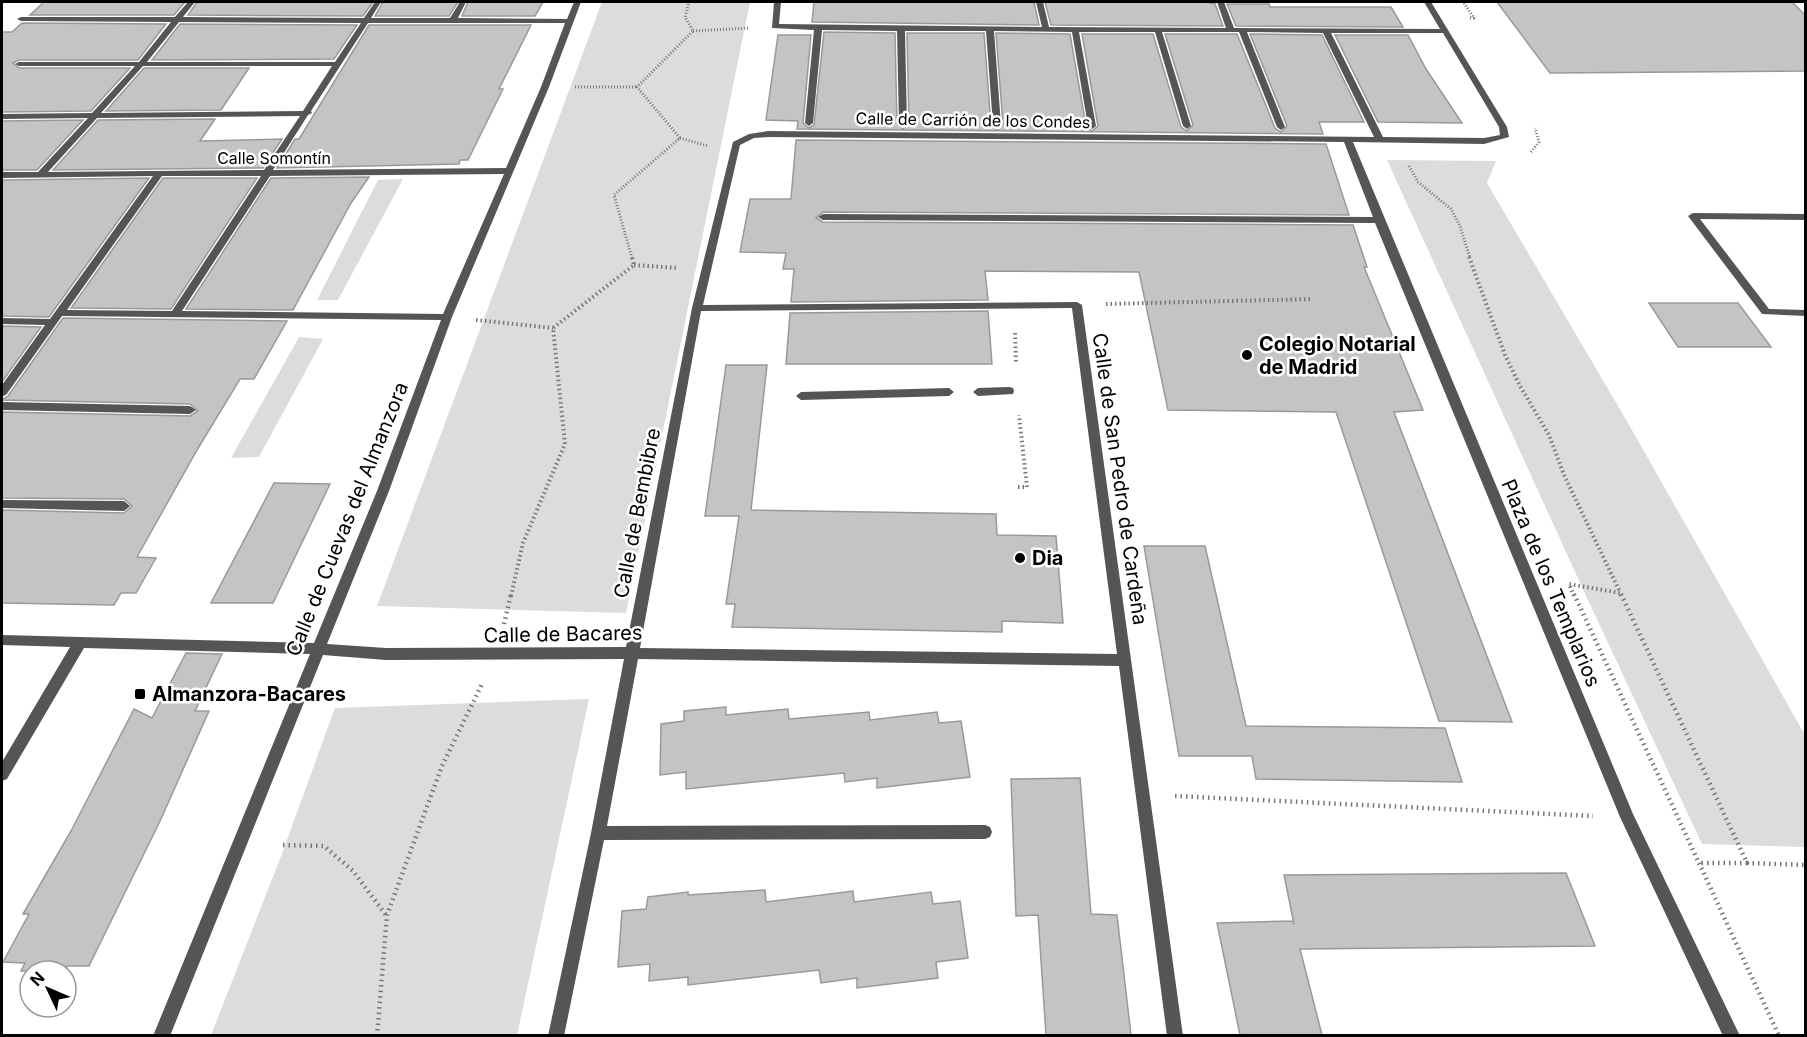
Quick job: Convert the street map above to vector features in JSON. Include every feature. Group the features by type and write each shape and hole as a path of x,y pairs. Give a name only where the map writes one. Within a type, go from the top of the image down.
{"street":[{"path":"40,175 92,115 142,63 191,2"},
{"path":"175,314 265,173 308,113 378,2"},
{"path":"453,20 463,2"},
{"name":"Calle de Cuevas del Almanzora","path":"161,1035 383,491 447,317 545,87 578,2"},
{"path":"777,2 775,26 818,28 1445,31"},
{"path":"1040,2 1046,29"},
{"path":"1221,2 1231,30"},
{"name":"Calle de Carrión de los Condes","path":"697,308 736,144 752,136 903,134 1484,141 1505,137 1503,127 1428,2"},
{"path":"21,19 570,21"},
{"path":"809,123 818,28"},
{"name":"Calle de Carrión de los Condes","path":"901,29 903,124"},
{"name":"Calle de Carrión de los Condes","path":"990,29 997,125"},
{"name":"Calle de Carrión de los Condes","path":"1075,29 1092,126"},
{"path":"1158,30 1187,126"},
{"path":"1242,30 1281,127"},
{"path":"1326,31 1380,140"},
{"path":"19,64 338,63"},
{"path":"2,116 308,113"},
{"name":"Plaza de los Templarios","path":"1347,139 1378,219 1627,818 1732,1035"},
{"name":"Calle Somontín","path":"2,176 510,171"},
{"path":"2,392 160,173"},
{"path":"1806,217 1693,216 1766,312 1806,313"},
{"path":"822,217 1378,219"},
{"path":"697,308 1077,304"},
{"name":"Calle de San Pedro de Cardeña","path":"1077,304 1175,1035"},
{"name":"Calle de Bembibre","path":"556,1035 598,833 697,308"},
{"path":"2,321 175,314 447,317"},
{"path":"978,392 1013,391"},
{"path":"801,396 949,392"},
{"path":"2,406 190,410"},
{"path":"2,504 124,506"},
{"name":"Calle de Bacares","path":"2,640 318,649 386,654 631,653 1124,660"},
{"path":"2,774 80,642"},
{"path":"598,833 985,832"}],"path":[{"path":"689,2 685,18 693,31"},
{"path":"545,87 637,87 693,31 775,26"},
{"path":"637,87 680,138 712,147"},
{"path":"634,265 614,195 680,138"},
{"path":"1390,140 1395,156 1405,156 1418,182 1451,209 1460,226 1497,340 1560,455 1564,475 1747,863"},
{"path":"447,317 553,328 634,265 707,270"},
{"path":"1077,304 1312,299"},
{"path":"1015,305 1013,391 1027,487 1018,487"},
{"path":"377,1035 387,915 442,766 497,655 523,543 565,444 553,328"},
{"path":"1620,593 1569,584 1779,1035"},
{"path":"1142,794 1627,818"},
{"path":"283,845 324,846 353,871 387,915"},
{"path":"1697,863 1806,865"}],"shaded area":[{"path":"602,2 750,2 626,613 377,606"},
{"path":"1387,160 1496,161 1487,183 1628,423 1805,735 1805,847 1702,844"},
{"path":"403,179 338,300 317,300 378,180"},
{"path":"299,337 323,339 259,457 231,458"},
{"path":"589,699 517,1035 211,1035 280,859 335,708"}],"building":[{"path":"44,2 185,2 174,15 30,15"},
{"path":"197,2 373,2 363,16 188,15"},
{"path":"383,2 458,2 449,16 375,16"},
{"path":"468,2 543,2 535,16 462,16"},
{"path":"814,2 1034,2 1039,25 812,22"},
{"path":"1045,2 1206,2 1215,4 1223,26 1051,25"},
{"path":"1497,2 1792,2 1806,16 1806,71 1550,73"},
{"path":"1227,4 1269,4 1270,7 1391,7 1403,27 1236,26"},
{"path":"22,23 166,24 138,60 19,60 13,63 19,68 130,68 91,111 2,112 2,32 12,32"},
{"path":"180,24 357,25 334,59 152,60"},
{"path":"369,25 531,25 499,89 503,89 468,160 460,160 459,164 277,168 295,139 299,139"},
{"path":"824,32 895,33 897,124 903,129 909,124 907,33 984,33 991,125 997,130 1003,125 996,33 1070,34 1086,126 1092,131 1098,126 1082,34 1153,34 1181,127 1187,131 1193,125 1165,34 1237,34 1275,128 1281,132 1287,126 1250,34 1322,35 1364,122 1319,122 1323,134 797,129 798,121 766,120 778,35 811,35 803,123 809,128 814,125"},
{"path":"1335,35 1408,35 1426,69 1462,123 1378,122"},
{"path":"144,68 249,68 221,110 106,111"},
{"path":"215,119 200,141 282,139 263,168 53,170 98,120"},
{"path":"83,120 37,170 2,170 2,121"},
{"path":"796,140 1326,144 1349,215 823,212 816,218 823,222 1353,225 1367,267 1364,267 1423,410 1394,412 1512,722 1439,721 1336,412 1168,410 1139,272 985,271 988,300 791,302 794,269 783,269 786,253 740,252 750,199 791,199"},
{"path":"369,177 351,203 293,310 186,309 271,178"},
{"path":"149,178 49,317 2,316 2,180"},
{"path":"163,178 257,178 171,309 71,308"},
{"path":"1649,303 1738,303 1771,347 1678,347"},
{"path":"988,311 992,364 786,364 790,313"},
{"path":"63,318 287,321 254,379 240,379 137,557 156,558 136,593 121,593 114,605 2,603 2,510 124,513 132,506 124,499 2,498 2,412 190,416 198,411 190,404 2,400 8,396"},
{"path":"2,326 41,327 2,382"},
{"path":"726,365 767,365 751,510 996,514 997,535 1056,536 1063,623 1002,621 1002,632 732,627 735,604 726,604 739,516 705,516"},
{"path":"274,483 330,484 273,603 211,603"},
{"path":"1144,546 1205,546 1246,726 1445,728 1462,782 1256,779 1252,756 1179,756"},
{"path":"186,653 222,654 195,711 209,711 161,819 89,966 78,966 78,959 18,959 18,963 3,962 29,914 23,914 71,831 134,709 152,718"},
{"path":"726,707 726,715 788,709 789,719 869,712 870,720 937,712 939,723 961,721 970,777 877,788 877,778 845,782 844,773 686,789 686,772 660,775 661,724 684,721 684,711"},
{"path":"1080,778 1091,914 1117,915 1131,1035 1046,1035 1038,915 1016,916 1011,779"},
{"path":"1566,873 1595,946 1300,949 1322,1035 1240,1035 1217,923 1293,921 1294,924 1284,875"},
{"path":"765,890 766,902 853,891 854,902 931,892 933,904 960,901 968,958 936,962 938,978 857,988 857,978 821,983 819,970 688,985 688,977 649,981 650,964 618,967 622,911 646,909 648,897 688,892 688,895"}],"place":[{"name":"Colegio Notarial de Madrid","path":"1247,355"},
{"name":"Dia","path":"1020,558"},
{"name":"Almanzora-Bacares","path":"140,694"}]}
